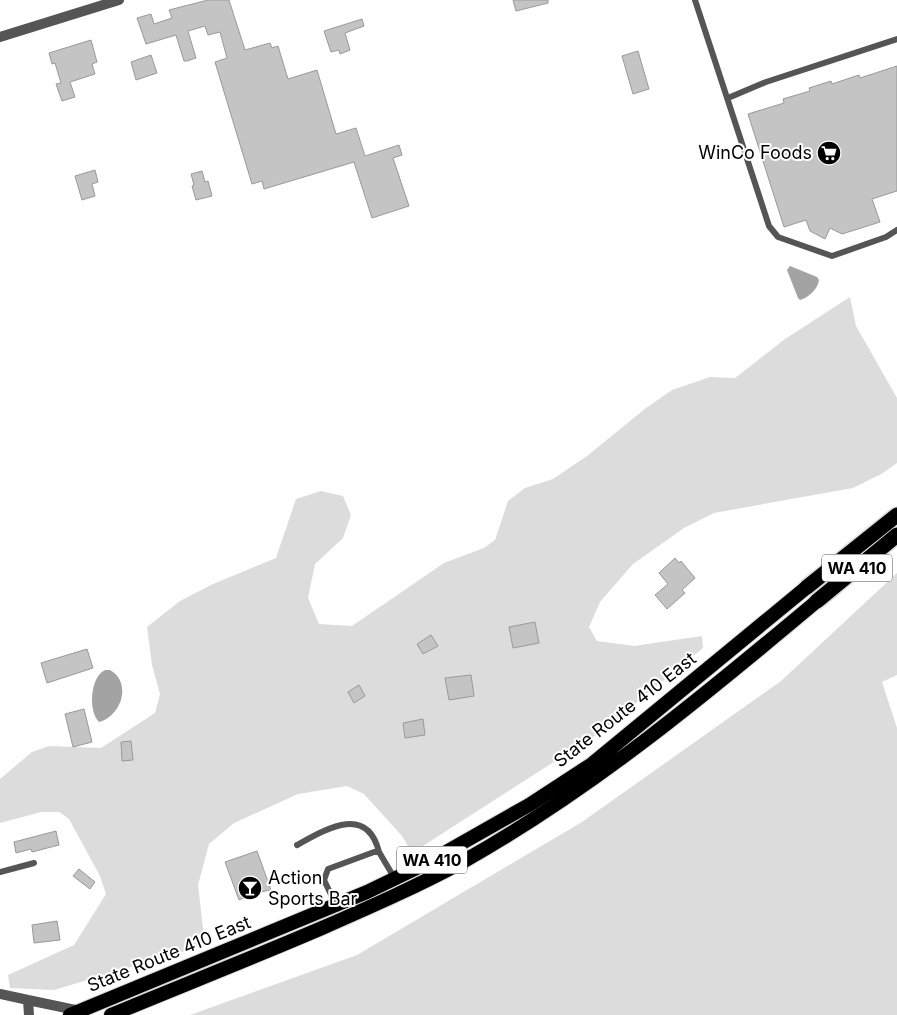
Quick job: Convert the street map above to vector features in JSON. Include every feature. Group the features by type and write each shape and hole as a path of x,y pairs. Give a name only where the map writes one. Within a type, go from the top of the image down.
{"highway":[{"path":"875,532 897,508"},
{"name":"WA 410","path":"807,587 897,515"},
{"name":"WA 410","path":"817,601 897,535"},
{"name":"State Route 410 East","path":"75,1013 395,879 529,805 592,764 807,587"},
{"name":"State Route 410 East","path":"111,1015 367,908 418,884 492,845 550,809 616,763 817,601"}],"street":[{"path":"0,37 119,0"},
{"path":"0,994 75,1013"},
{"path":"28,1000 28,1015"}],"lane":[{"path":"696,0 769,226 778,237 832,256 886,237 897,230"},
{"path":"728,98 784,75 897,39"},
{"path":"297,845 330,828 353,824 366,828 373,834 379,852 395,879"},
{"path":"336,905 324,880 328,869 374,852 379,852"},
{"path":"0,872 34,863"}],"shaded area":[{"path":"790,266 817,277 819,280 812,292 800,300 787,270"},
{"path":"850,297 856,326 897,398 897,463 883,473 853,488 714,513 684,528 633,564 600,602 589,627 597,641 634,646 702,636 703,648 602,731 412,853 402,836 364,794 347,786 298,794 234,823 209,844 198,885 205,945 54,990 10,988 8,975 74,945 106,894 100,876 69,819 59,812 41,812 0,823 0,779 32,752 49,746 101,748 155,713 160,694 152,665 147,627 180,601 213,584 276,558 296,499 321,491 343,496 351,515 343,538 315,564 308,598 319,624 352,626 444,563 484,548 495,540 508,501 525,488 553,479 587,456 646,408 672,390 710,377 735,378 785,339"},
{"path":"897,573 897,675 882,682 897,728 897,1015 190,1015 357,955 582,822 781,681"},
{"path":"105,670 110,670 117,675 121,682 122,690 121,698 114,713 107,719 99,722 93,710 92,694 96,680"}],"building":[{"path":"208,0 229,0 245,50 270,43 272,48 278,46 288,79 317,70 336,134 356,128 365,156 399,145 402,155 393,158 409,206 372,218 354,162 264,189 262,181 252,184 215,62 227,58 220,32 208,35 205,26 188,31 196,58 184,61 176,35 146,44 137,18 151,14 154,24 172,18 169,10"},
{"path":"513,0 548,0 548,3 516,11"},
{"path":"362,19 364,26 345,33 350,50 340,54 339,50 331,52 324,31"},
{"path":"91,40 97,62 92,64 95,74 70,82 75,97 62,101 56,84 61,83 55,63 52,64 49,53"},
{"path":"638,51 649,89 633,94 622,56"},
{"path":"151,55 157,73 136,80 131,62"},
{"name":"WinCo Foods","path":"897,66 897,191 872,199 880,222 842,234 830,228 825,239 810,231 806,220 784,227 748,114 784,103 783,99 810,91 809,88 831,81 832,84 859,75 860,78"},
{"path":"95,170 98,182 92,184 95,196 82,200 75,176"},
{"path":"202,171 205,182 208,181 212,196 196,200 191,174"},
{"path":"675,558 679,563 681,561 695,578 682,590 685,593 667,609 655,595 668,584 659,573"},
{"path":"535,622 539,643 513,648 509,627"},
{"path":"431,635 438,646 423,654 417,644"},
{"path":"87,649 93,668 47,683 41,663"},
{"path":"471,675 474,696 449,700 445,678"},
{"path":"359,685 365,696 354,703 348,692"},
{"path":"84,709 92,742 73,747 65,714"},
{"path":"423,719 425,735 405,738 403,723"},
{"path":"131,741 133,760 122,761 121,742"},
{"path":"56,831 59,845 32,852 31,849 16,853 14,842"},
{"path":"257,851 271,890 254,893 239,900 225,862"},
{"path":"79,869 95,882 90,889 73,876"},
{"path":"57,921 60,940 34,943 32,925"}],"place":[{"name":"WinCo Foods","path":"829,153"},
{"name":"Action Sports Bar","path":"250,888"}]}
